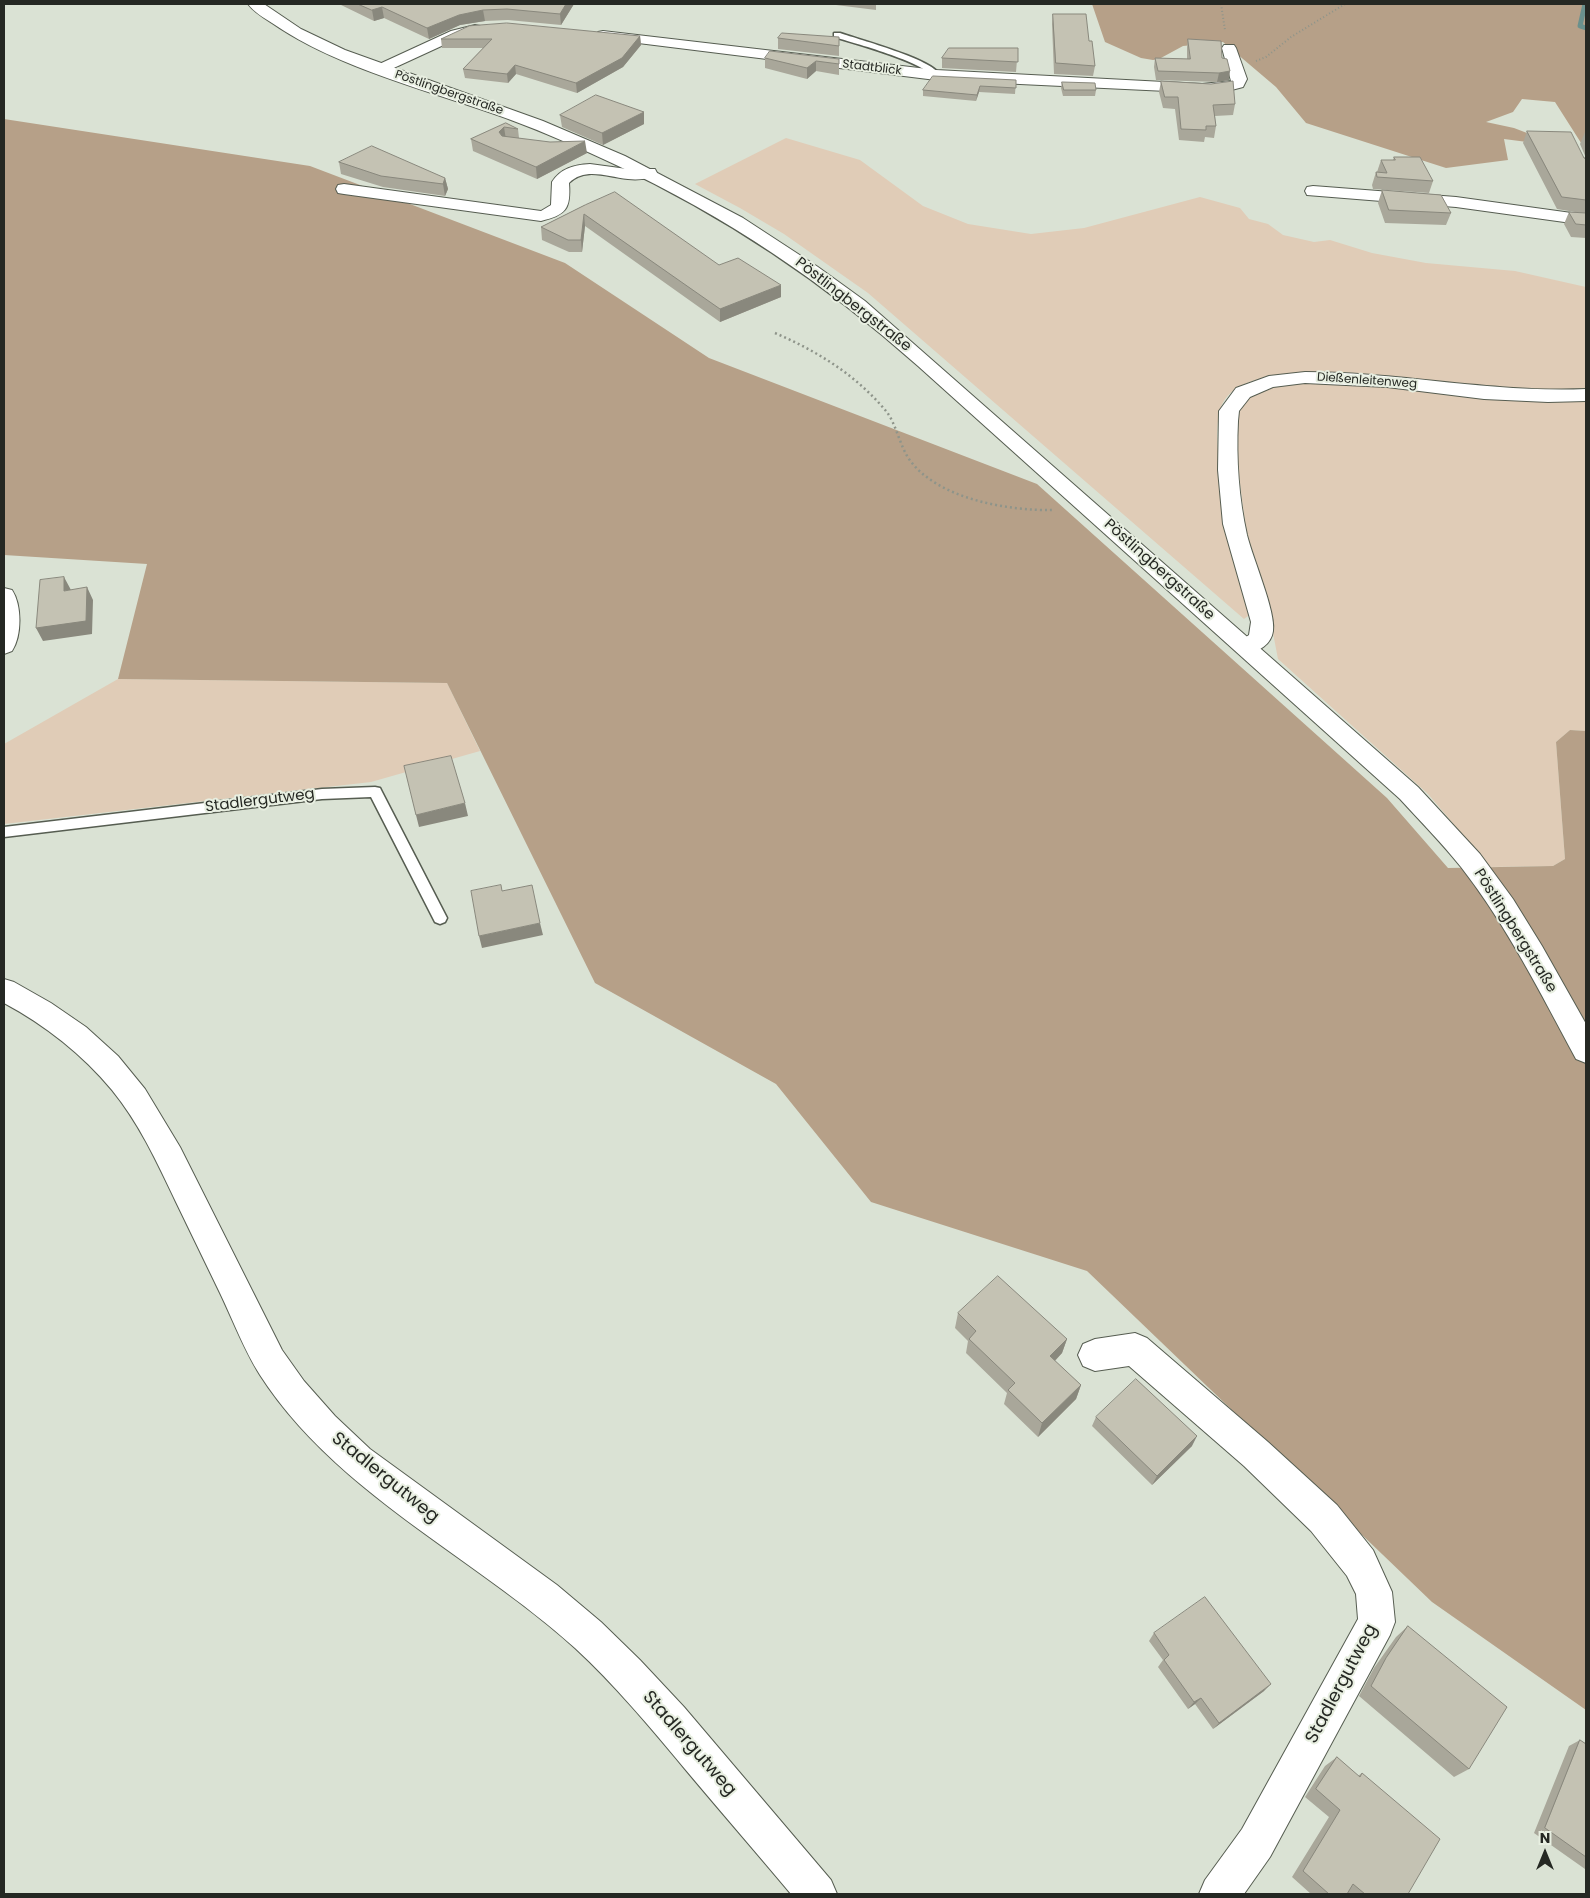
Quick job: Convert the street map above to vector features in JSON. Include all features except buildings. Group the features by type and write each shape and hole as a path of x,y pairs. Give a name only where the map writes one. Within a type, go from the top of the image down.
{"street":[{"name":"Pöstlingbergstraße","path":"255,4 283,25 308,39 516,116 649,173 711,205 768,241 849,298 1084,503 1409,793 1470,860 1498,899 1530,951 1586,1051"},
{"path":"384,67 456,34 493,27"},
{"name":"Stadtblick","path":"591,34 936,75 1214,88 1231,87 1238,84 1239,79 1229,48"},
{"path":"344,189 541,216 557,211 560,205 560,182 570,173 591,169 632,176 649,173"},
{"path":"1313,191 1456,202 1586,220"},
{"name":"Dießenleitenweg","path":"1246,647 1258,641 1261,635 1262,622 1234,524 1230,494 1228,430 1229,410 1234,399 1244,391 1272,380 1317,376 1366,379 1500,394 1586,395"},
{"path":"4,595 8,616 4,646"},
{"name":"Stadlergutweg","path":"4,990 57,1022 82,1040 109,1067 134,1097 158,1134 270,1361 292,1393 323,1428 358,1461 544,1598 588,1635 670,1721 817,1894"},
{"name":"Stadlergutweg","path":"1095,1355 1135,1349 1256,1454 1324,1518 1360,1563 1374,1592 1377,1622 1256,1843 1219,1894"}],"lane":[{"path":"838,35 910,59 934,71 936,75"},
{"path":"571,150 592,147"},
{"name":"Stadlergutweg","path":"4,832 322,794 375,792 440,918"}],"path":[{"path":"1221,4 1229,48"},
{"path":"1234,64 1263,60 1290,38 1332,15 1345,4"},
{"path":"775,333 813,350 850,374 888,413 902,448 912,464 932,480 962,496 1004,508 1037,512 1063,509 1084,503"}],"shaded area":[{"path":"1092,4 1586,4 1586,146 1583,146 1555,102 1522,99 1513,112 1486,122 1514,128 1540,138 1535,143 1504,139 1508,160 1446,168 1306,123 1276,87 1223,42 1183,46 1159,59 1153,60 1141,58 1105,42"},
{"path":"4,119 310,166 565,263 709,358 1037,484 1387,798 1448,868 1553,866 1565,859 1556,742 1570,730 1586,731 1586,1710 1432,1602 1087,1271 871,1202 776,1084 595,983 447,683 118,679 147,564 4,555"},
{"path":"786,138 860,160 923,206 968,224 1031,234 1084,228 1200,197 1240,208 1249,219 1268,224 1283,235 1314,242 1330,240 1372,253 1426,263 1515,271 1586,287 1586,390 1494,388 1422,379 1338,372 1297,373 1261,378 1234,390 1220,410 1217,435 1221,473 1248,611 1248,616 1244,619 868,293 784,234 695,184"},
{"path":"1320,381 1551,399 1586,399 1586,731 1570,730 1556,742 1565,859 1553,866 1490,867 1428,794 1278,659 1267,602 1253,562 1245,523 1237,461 1236,430 1238,412 1242,401 1260,389"},
{"path":"118,679 447,683 480,751 371,782 4,824 4,744"}],"waterway":[{"path":"1585,4 1580,26 1586,28"}]}
